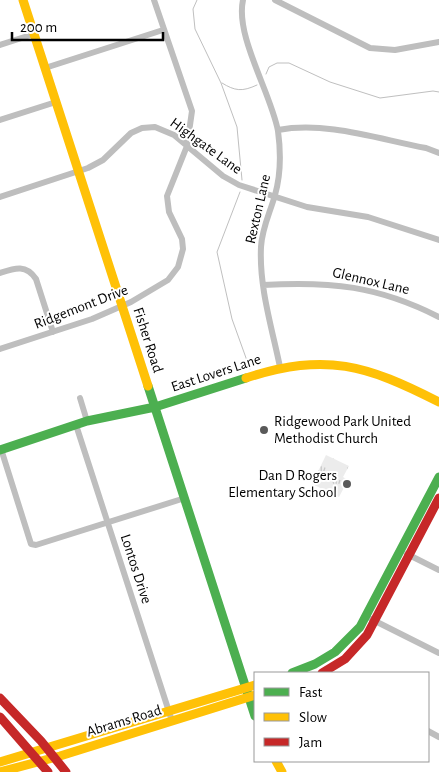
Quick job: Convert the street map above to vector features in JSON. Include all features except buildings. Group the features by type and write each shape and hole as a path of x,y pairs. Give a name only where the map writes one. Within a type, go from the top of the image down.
{"street":[{"name":"Fisher Road","path":"23,0 250,693 254,711"},
{"name":"Ridgemont Drive","path":"0,349 92,319 158,287 168,280 178,268 183,249 182,239 169,212 167,196 187,146 192,111 154,0"},
{"name":"Rexton Lane","path":"243,0 242,22 278,130 280,167 275,196 266,222 261,246 263,285 280,367"},
{"path":"275,0 370,48 395,50 439,42"},
{"path":"45,68 163,30"},
{"path":"0,45 34,34"},
{"path":"0,120 56,102"},
{"path":"278,130 298,126 318,127 426,148 439,153"},
{"name":"Highgate Lane","path":"0,197 79,171 103,160 127,136 142,128 161,128 187,146 230,181 307,207 368,217 439,240"},
{"path":"2,272 17,268 31,272 36,279 53,332"},
{"name":"Glennox Lane","path":"263,285 315,282 337,284 389,295 439,317"},
{"name":"East Lovers Lane","path":"1,449 87,421 155,407 280,367 321,363 360,367 392,378 439,402"},
{"path":"80,398 87,421"},
{"name":"Lontos Drive","path":"76,424 171,716"},
{"path":"1,449 31,544 36,545 185,498"},
{"path":"295,672 324,661 348,642 366,616 438,484"},
{"path":"324,661 327,672 356,649 376,621 439,498"},
{"path":"401,551 439,570"},
{"path":"366,616 439,653"},
{"path":"348,642 356,649"},
{"name":"Abrams Road","path":"0,762 250,693"},
{"path":"0,698 48,749 66,772"},
{"name":"Abrams Road","path":"0,772 55,758 171,716"},
{"path":"0,717 48,772"}],"green space":[{"path":"326,455 349,466 343,477 348,480 339,497 312,484"}],"waterway":[{"path":"197,0 193,9 195,29 221,83 237,127 242,180"},
{"path":"266,74 269,67 277,63 289,63 330,82 380,98 433,91 439,92"},
{"path":"222,83 239,90 257,85"},
{"path":"240,192 217,252 232,319 250,369"}],"traffic: fast":[{"path":"0,450 87,421 155,407 246,378"},
{"path":"148,386 254,713"},
{"path":"295,672 315,664 335,652 360,627 439,477"}],"traffic: slow":[{"path":"23,0 148,386"},
{"path":"246,378 275,370 300,366 323,364 346,366 389,379 439,402"},
{"path":"0,762 254,685"},
{"path":"0,772 60,756 254,695"},
{"path":"277,762 282,772"}],"traffic: jam":[{"path":"324,672 345,659 367,635 439,498"},
{"path":"0,698 41,741 66,772"},
{"path":"0,717 48,772"}],"place":[{"name":"Ridgewood Park United Methodist Church","path":"264,430"},
{"name":"Dan D Rogers Elementary School","path":"347,484"}]}
